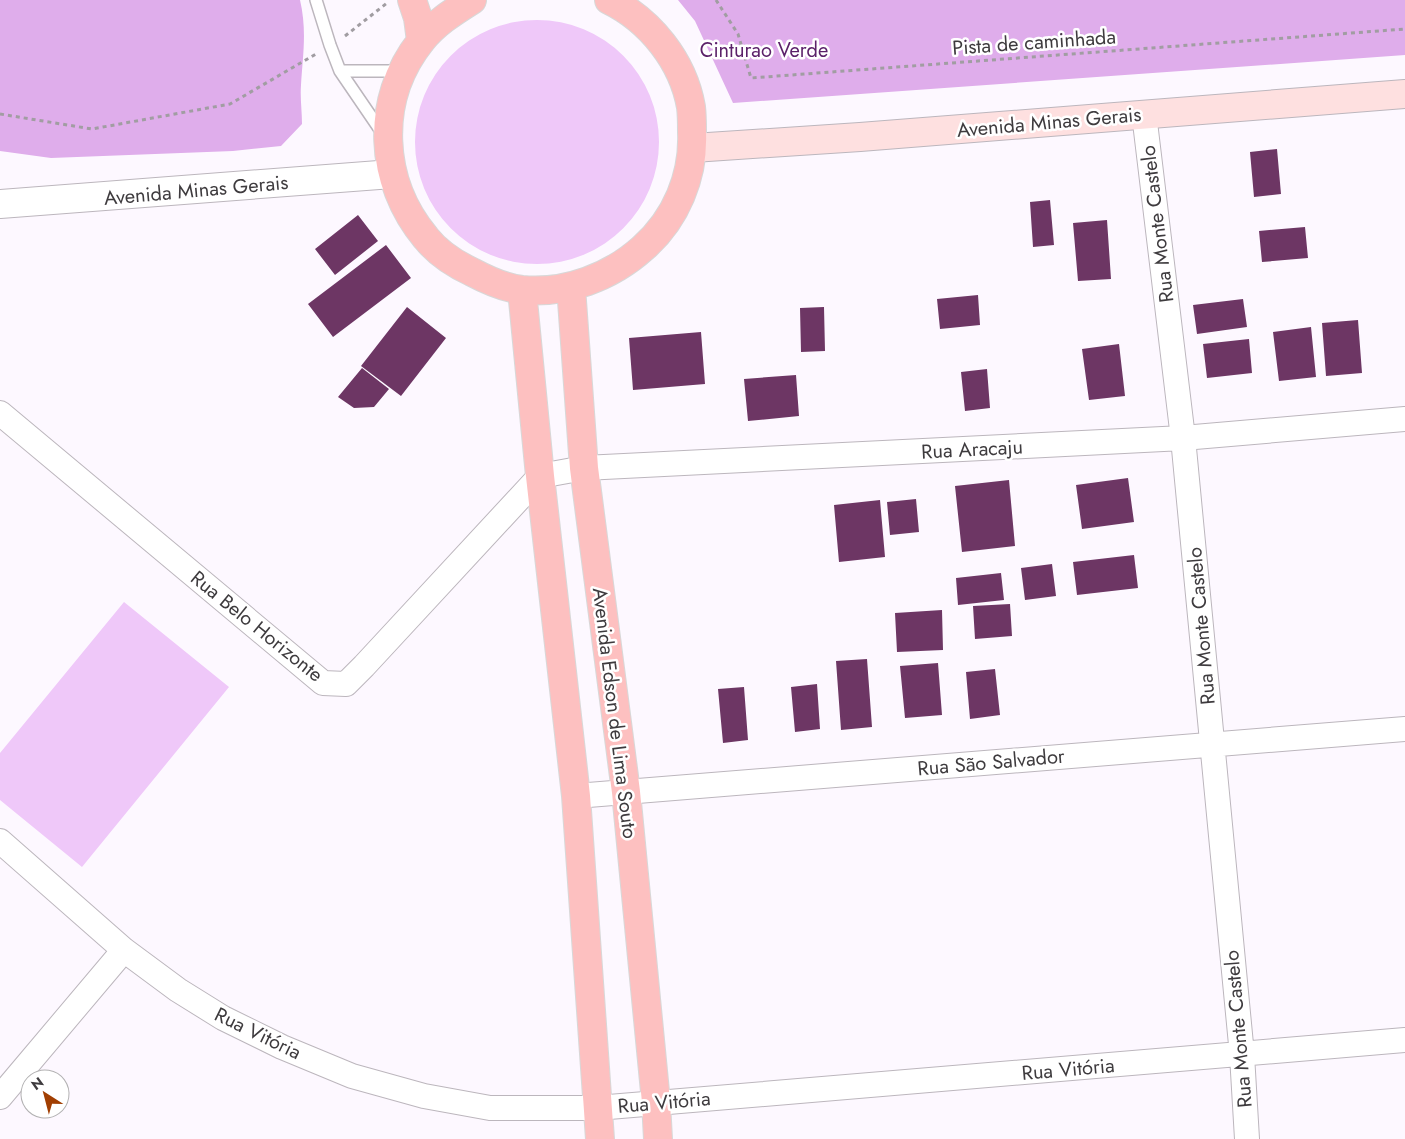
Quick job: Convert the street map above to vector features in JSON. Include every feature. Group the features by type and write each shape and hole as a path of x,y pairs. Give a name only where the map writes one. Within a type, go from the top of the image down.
{"main road":[{"path":"412,0 418,18 421,41"},
{"path":"472,0 446,16 421,41 402,71 391,104 387,140 392,174 405,209 427,239 455,264 488,281 522,290 570,287 608,274 632,259 652,240 670,218 683,193 691,166 693,148 691,107 682,77 667,50 647,26 622,7 609,0"},
{"name":"Avenida Minas Gerais","path":"693,148 860,137 1405,94"},
{"name":"Avenida Edson de Lima Souto","path":"570,287 584,468 626,792 658,1139"},
{"path":"522,290 540,476 576,796 600,1139"}],"street":[{"name":"Rua Monte Castelo","path":"1144,114 1184,438 1242,1055 1247,1139"},
{"name":"Avenida Minas Gerais","path":"5,211 392,174"},
{"name":"Rua Belo Horizonte","path":"0,413 323,683 346,684 540,476"},
{"name":"Rua Aracaju","path":"540,476 584,468 1184,438 1405,419"},
{"name":"Rua São Salvador","path":"576,796 1405,729"},
{"name":"Rua Vitória","path":"0,841 124,950 178,990 223,1018 282,1047 352,1076 424,1096 490,1108 597,1108 1405,1040"},
{"path":"0,1097 124,950"}],"lane":[{"path":"316,0 340,71 387,140"},
{"path":"340,71 402,71"}],"path":[{"path":"0,114 92,129 230,104 350,33 392,0"},
{"name":"Pista de caminhada","path":"716,0 738,34 751,78 1405,29"}],"shaded area":[{"path":"525,20 549,20 572,25 595,34 615,48 631,64 639,74 650,95 657,118 659,142 657,166 645,200 631,220 615,236 595,250 572,259 549,264 525,264 502,259 479,250 459,236 443,220 429,200 420,177 415,154 415,130 420,107 429,84 443,64 459,48 479,34 502,25"},
{"path":"124,602 229,687 82,867 0,800 0,753"}],"green space":[{"path":"0,0 300,0 304,32 301,90 302,124 281,146 233,151 51,158 0,151"},
{"name":"Cinturao Verde","path":"678,0 1405,0 1405,55 733,103 695,21"}],"building":[{"path":"1277,149 1281,194 1254,197 1250,152"},
{"path":"1050,200 1054,245 1033,247 1030,202"},
{"path":"358,215 378,241 335,275 315,249"},
{"path":"1107,220 1111,279 1078,281 1073,223"},
{"path":"1305,227 1308,258 1262,262 1259,231"},
{"path":"386,245 411,278 333,337 308,304"},
{"path":"978,295 980,325 940,329 937,299"},
{"path":"1243,299 1247,327 1197,334 1193,305"},
{"path":"407,307 446,338 401,396 361,366"},
{"path":"824,307 825,351 801,352 800,308"},
{"path":"1358,320 1362,373 1326,376 1322,323"},
{"path":"1311,327 1316,377 1279,381 1273,332"},
{"path":"701,332 705,384 633,390 629,338"},
{"path":"1249,339 1252,373 1207,378 1203,344"},
{"path":"1119,344 1125,396 1089,400 1082,349"},
{"path":"362,368 389,389 374,407 354,408 338,397"},
{"path":"987,369 990,408 965,411 961,372"},
{"path":"796,375 799,416 748,421 744,379"},
{"path":"1128,478 1134,522 1082,529 1076,485"},
{"path":"1009,480 1015,546 962,552 955,486"},
{"path":"916,499 919,532 890,535 887,502"},
{"path":"880,500 885,557 839,562 834,505"},
{"path":"1134,555 1138,588 1077,595 1073,562"},
{"path":"1052,564 1056,596 1025,600 1021,568"},
{"path":"1001,573 1004,600 958,605 956,578"},
{"path":"1010,604 1012,636 975,639 973,606"},
{"path":"942,610 943,650 897,652 895,613"},
{"path":"867,659 872,727 841,730 836,661"},
{"path":"938,663 942,715 905,718 900,666"},
{"path":"995,669 1000,715 970,719 966,672"},
{"path":"817,684 820,729 795,732 791,687"},
{"path":"744,687 748,740 723,743 718,689"}]}
